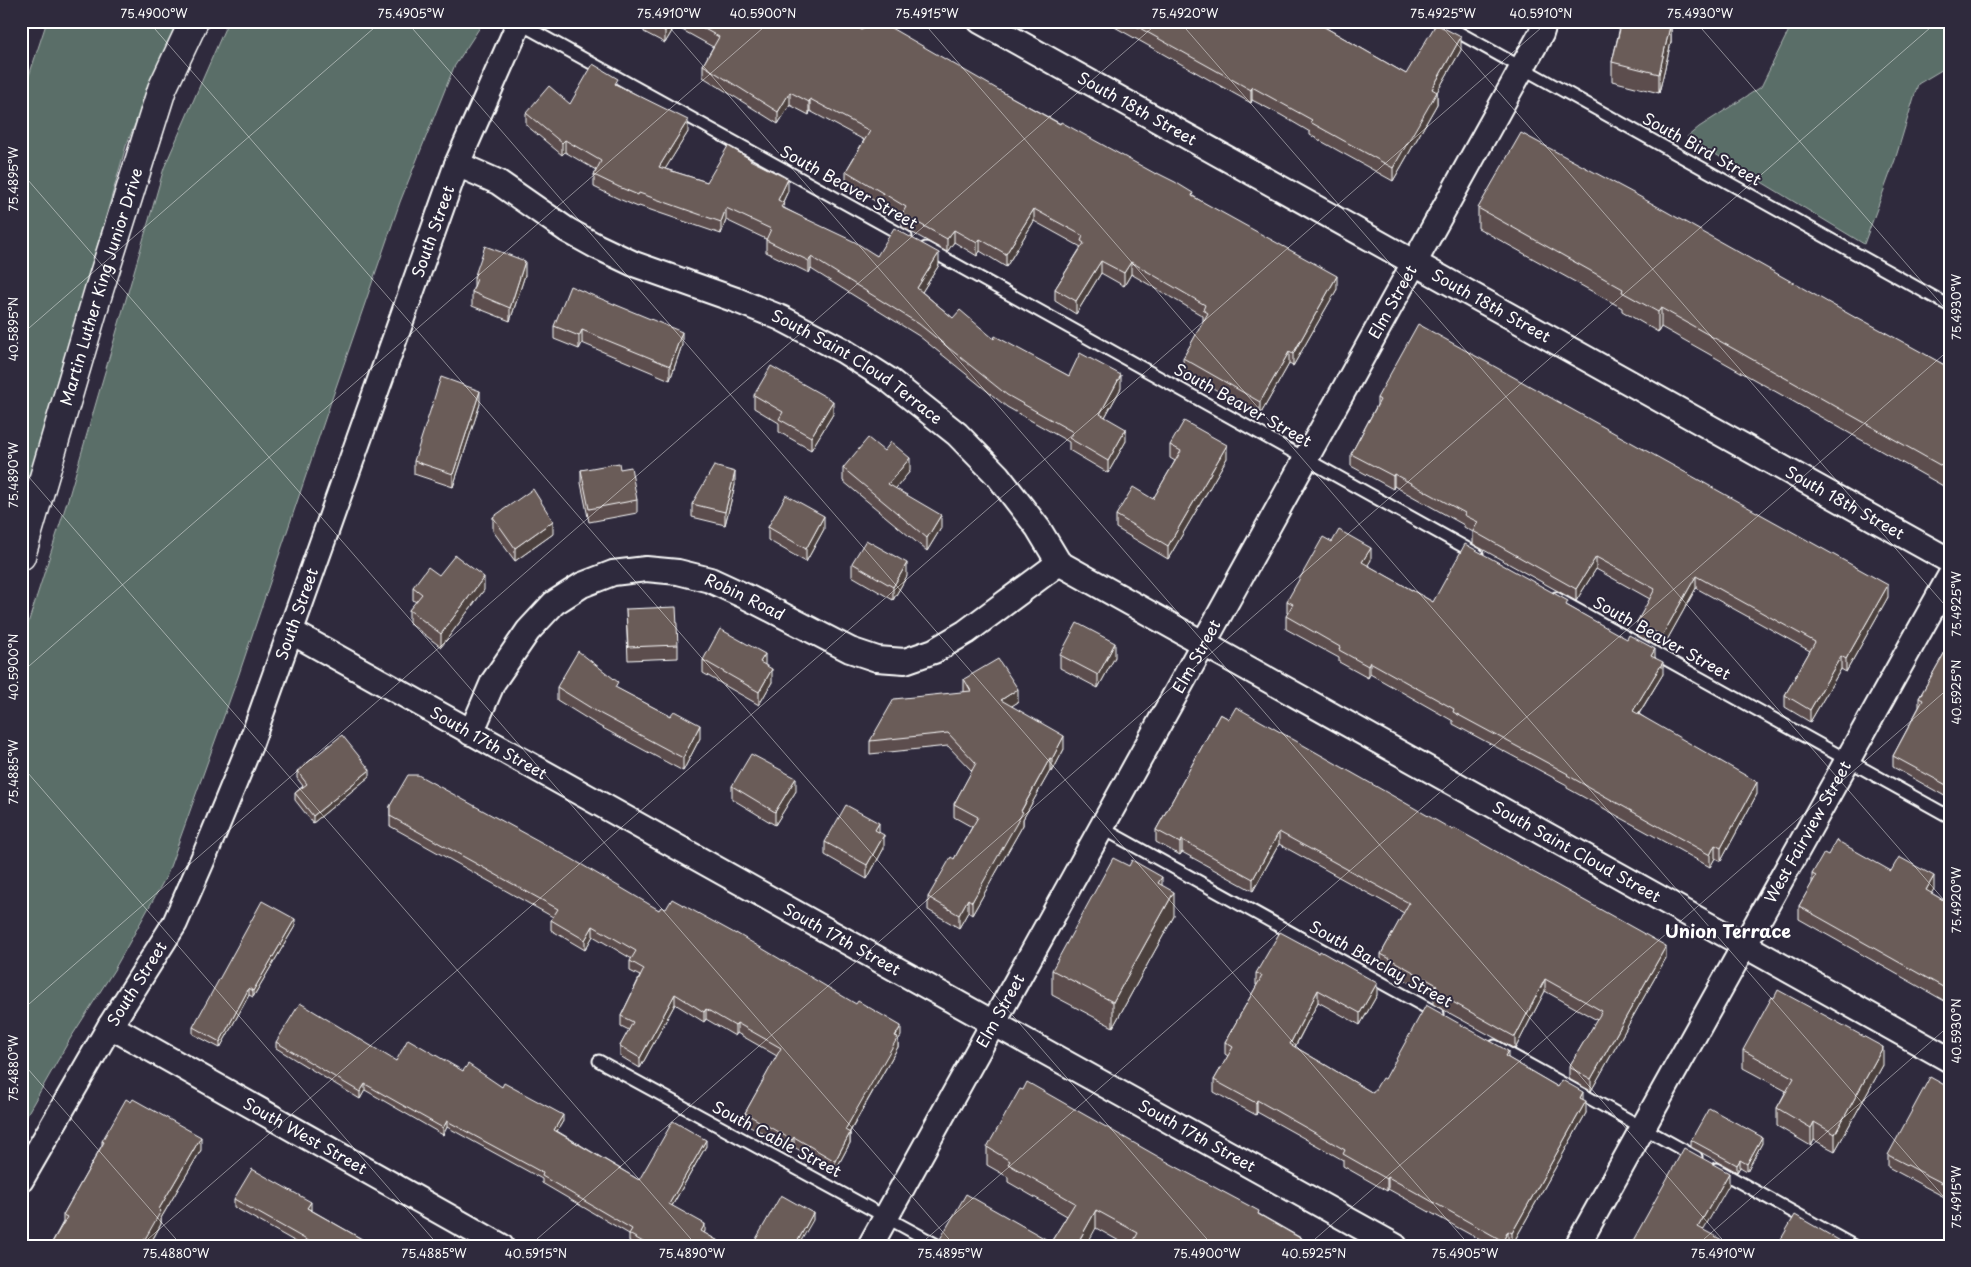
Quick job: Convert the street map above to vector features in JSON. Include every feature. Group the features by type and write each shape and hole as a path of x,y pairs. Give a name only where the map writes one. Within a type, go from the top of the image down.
{"main road":[{"name":"Martin Luther King Junior Drive","path":"21,556 99,290 162,88 194,21"}],"street":[{"name":"South 18th Street","path":"980,21 1950,561"},
{"name":"Elm Street","path":"870,1246 1541,34 1544,21"},
{"name":"South Street","path":"21,1180 110,1026 175,923 206,852 250,745 457,164 520,22"},
{"name":"South Saint Cloud Terrace","path":"457,164 498,182 567,230 596,246 634,264 781,318 842,350 889,380 957,434 998,476 1038,528 1059,563 1203,644"},
{"name":"Robin Road","path":"471,733 493,682 528,631 554,603 582,585 613,573 646,569 678,572 710,580 850,650 877,659 905,661 934,651 966,632 1059,563"},
{"name":"West Fairview Street","path":"1577,1246 1950,576"},
{"name":"South 17th Street","path":"290,631 471,733 994,1021 1395,1246"},
{"name":"South Saint Cloud Street","path":"1203,644 1950,1060"},
{"name":"South West Street","path":"110,1026 501,1246"}],"lane":[{"name":"South Bird Street","path":"1438,21 1950,306"},
{"name":"South Beaver Street","path":"520,22 1489,561"},
{"name":"South Beaver Street","path":"1542,590 1950,817"},
{"name":"South Barclay Street","path":"1102,828 1444,1018"},
{"path":"1488,1042 1854,1246"},
{"name":"South Cable Street","path":"599,1062 939,1246"}],"green space":[{"path":"47,21 177,21 126,146 21,509 21,100"},
{"path":"228,21 484,21 454,67 400,202 238,677 167,875 114,970 70,1039 21,1125 21,645 69,496 164,168"},
{"path":"1785,21 1950,21 1950,65 1918,84 1895,160 1864,244 1687,137 1699,127 1761,87 1790,28"}],"building":[{"path":"648,21 670,21 665,31"},
{"path":"690,21 847,21 862,30 867,21 879,21 1060,124 1061,122 1156,174 1175,182 1193,193 1192,196 1337,276 1293,354 1289,352 1260,402 1183,358 1208,313 1203,310 1205,305 1131,262 1124,273 1101,261 1076,301 1055,289 1084,243 1081,241 1083,236 1034,209 1006,254 980,239 977,243 954,230 947,239 902,214 906,207 846,171 870,131 810,99 809,102 790,92 778,112 703,65 719,37"},
{"path":"1127,21 1314,21 1406,74 1436,24 1461,37 1432,89 1437,92 1393,168 1310,122 1312,120 1252,87 1251,90"},
{"path":"1622,21 1671,22 1659,74 1612,62"},
{"path":"593,64 618,79 615,84 688,120 659,167 707,182 728,146 750,160 788,179 778,200 784,203 781,207 855,242 877,256 894,228 939,253 917,288 953,318 960,310 994,339 995,336 1069,376 1080,353 1121,375 1100,414 1126,429 1108,461 1069,438 1073,432 1007,395 919,324 811,257 809,261 766,240 771,229 726,208 721,222 639,193 638,195 594,175 601,161 565,140 562,143 526,113 549,86 570,104"},
{"path":"1521,133 1950,368 1950,459 1945,468 1661,308 1658,312 1622,292 1623,289 1478,208"},
{"path":"485,246 525,261 510,308 472,292 477,279 474,278"},
{"path":"570,286 682,332 670,366 582,330 579,336 554,326"},
{"path":"1418,324 1888,585 1846,659 1841,656 1810,710 1785,695 1815,642 1696,576 1662,636 1637,622 1655,589 1596,557 1576,589 1473,531 1478,522 1464,515 1465,513 1394,474 1393,476 1351,454 1380,400 1377,398"},
{"path":"771,366 833,401 811,437 779,419 783,412 754,395"},
{"path":"441,377 480,391 453,474 414,461"},
{"path":"1184,421 1227,445 1168,546 1116,515 1133,487 1153,499 1181,451 1170,445"},
{"path":"868,438 884,451 891,442 910,458 888,484 941,515 927,538 843,468"},
{"path":"619,463 620,469 631,467 637,500 589,509 581,470"},
{"path":"714,466 735,472 725,512 692,504"},
{"path":"533,489 553,521 515,548 493,517"},
{"path":"786,495 824,516 806,549 768,527"},
{"path":"1339,530 1371,548 1362,562 1433,602 1465,544 1568,601 1566,605 1627,639 1629,635 1655,649 1651,656 1663,662 1633,711 1757,782 1721,848 1715,845 1710,855 1568,774 1453,712 1454,709 1370,662 1368,666 1339,650 1340,647 1286,616 1293,604 1287,601 1323,537 1332,542"},
{"path":"866,540 907,563 893,587 852,563"},
{"path":"455,555 484,577 441,634 409,610 422,594 413,587 428,567 439,575"},
{"path":"676,607 678,645 628,647 626,609"},
{"path":"1077,623 1115,643 1098,675 1060,655"},
{"path":"720,629 765,654 760,662 772,669 759,692 703,660"},
{"path":"1950,643 1950,787 1893,756 1923,700 1919,698"},
{"path":"578,651 618,682 615,687 670,716 674,711 700,725 683,758 599,713 557,687"},
{"path":"998,659 1018,689 1001,700 1064,736 1052,759 1050,758 1021,811 1023,812 972,902 968,899 959,915 928,897 951,857 954,859 978,817 954,804 976,763 948,733 870,741 894,699 971,691 964,679"},
{"path":"1236,707 1453,830 1454,828 1666,946 1591,1079 1569,1067 1602,1011 1545,979 1515,1037 1433,991 1437,985 1381,954 1409,903 1279,832 1253,879 1182,840 1180,843 1156,830 1220,714 1229,719"},
{"path":"342,735 370,770 313,816 295,793 307,784 297,771"},
{"path":"751,754 796,778 775,812 732,786"},
{"path":"408,775 418,775 572,859 659,910 661,907 666,909 672,899 736,933 856,1004 858,1001 901,1026 895,1036 898,1037 845,1130 850,1133 835,1161 794,1137 792,1140 745,1113 781,1048 737,1023 735,1026 706,1009 704,1012 675,994 640,1058 620,1046 633,1022 621,1016 644,969 630,961 636,951 593,926 585,940 551,920 558,909 390,816 390,806"},
{"path":"846,805 879,823 875,830 884,835 867,865 825,842"},
{"path":"1836,840 1891,871 1899,857 1934,876 1926,890 1950,904 1950,991 1799,906 1816,876 1812,874 1824,853 1828,855"},
{"path":"1113,858 1129,866 1132,860 1162,877 1158,883 1174,892 1113,1002 1052,970"},
{"path":"262,901 295,919 253,991 249,988 220,1042 193,1027"},
{"path":"1280,932 1319,953 1320,951 1377,983 1360,1013 1318,990 1290,1044 1373,1093 1382,1078 1385,1079 1426,1005 1508,1051 1505,1056 1558,1087 1562,1080 1583,1092 1580,1098 1586,1101 1512,1233 1508,1231 1503,1241 1343,1154 1345,1150 1257,1100 1256,1103 1214,1080 1233,1047 1225,1042 1262,976 1256,973"},
{"path":"1778,990 1883,1047 1835,1134 1814,1122 1811,1128 1777,1108 1794,1078 1743,1050 1772,997 1774,998"},
{"path":"300,1003 396,1061 408,1039 463,1071 468,1064 502,1087 504,1083 563,1115 554,1130 639,1180 673,1121 706,1140 669,1204 705,1224 701,1231 727,1246 650,1246 629,1234 632,1229 542,1176 543,1173 447,1121 443,1128 365,1084 360,1092 276,1042"},
{"path":"1930,1077 1950,1088 1950,1187 1888,1155"},
{"path":"1027,1082 1171,1164 1259,1211 1258,1214 1314,1246 1136,1246 1132,1244 1138,1233 1096,1210 1076,1246 936,1246 966,1194 1051,1242 1075,1203 1008,1164 1010,1161 987,1147 1020,1089 1023,1090"},
{"path":"126,1099 131,1102 133,1099 201,1137 159,1209 161,1211 141,1246 50,1246 67,1217 63,1215"},
{"path":"1709,1108 1762,1137 1747,1164 1740,1160 1737,1165 1691,1140"},
{"path":"1684,1148 1729,1173 1698,1227 1733,1246 1630,1246"},
{"path":"252,1169 311,1202 307,1208 374,1246 311,1246 312,1243 234,1199"},
{"path":"781,1195 813,1213 795,1246 752,1246"},
{"path":"1795,1215 1849,1246 1777,1246"}],"district":[{"name":"Union Terrace","path":"1728,932"}]}
